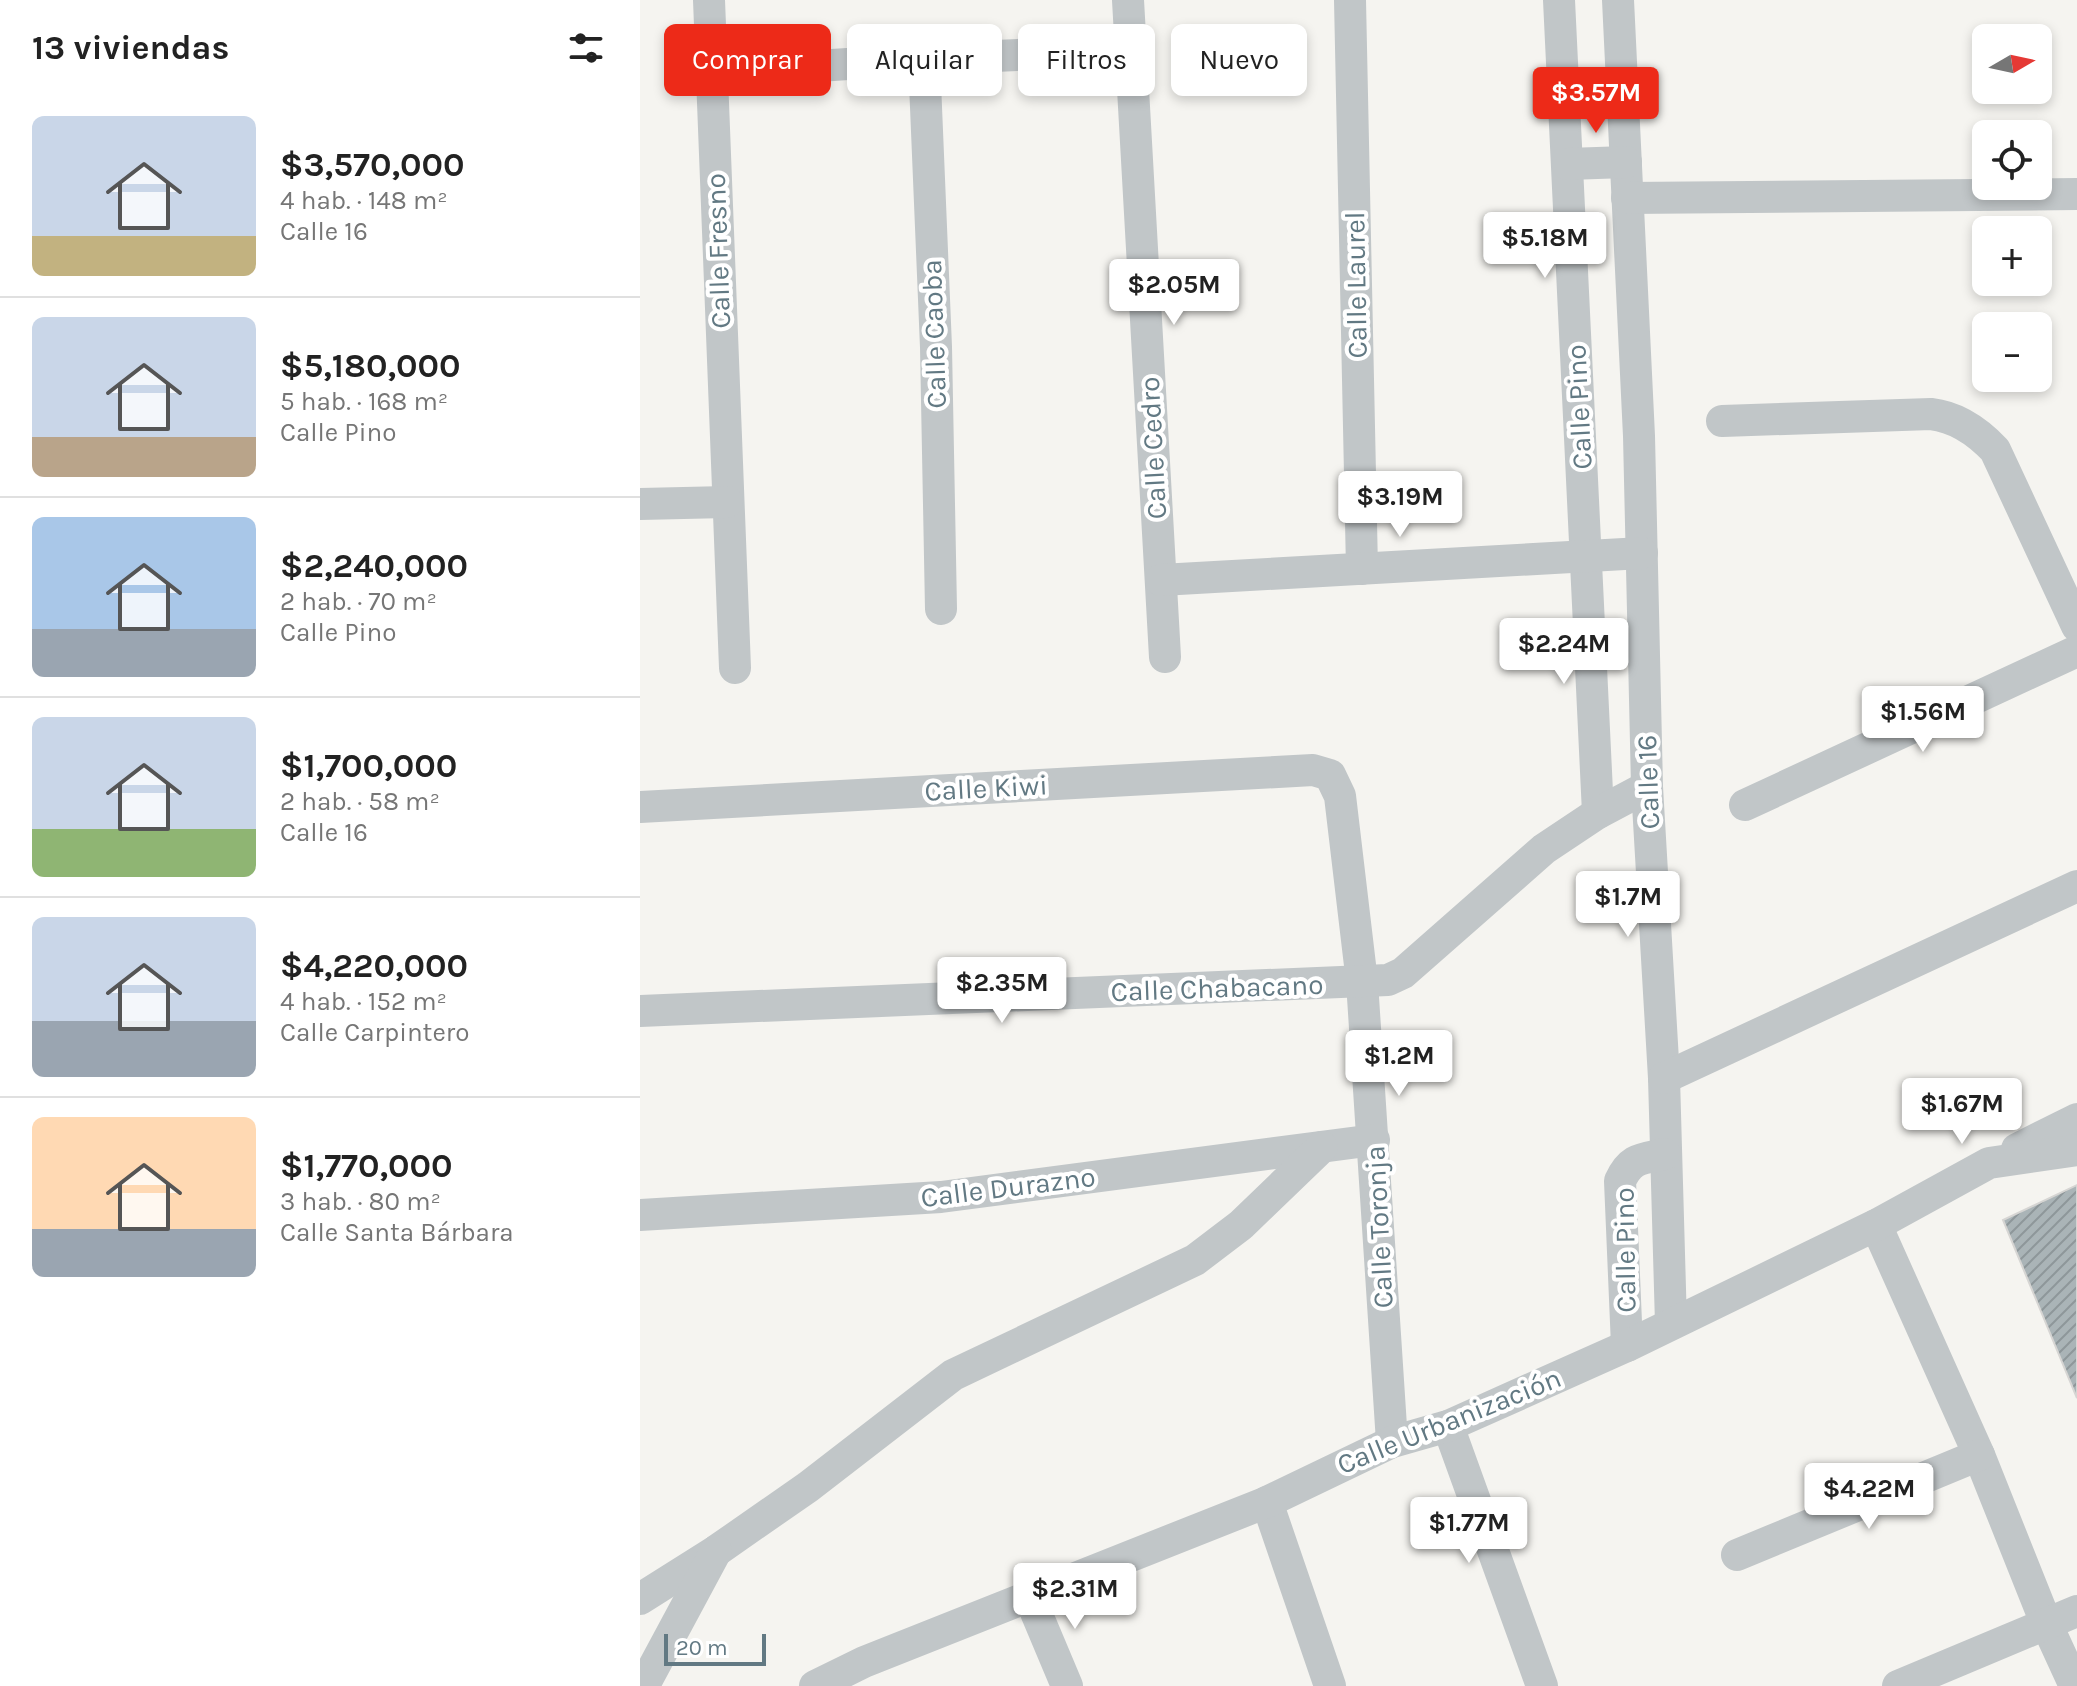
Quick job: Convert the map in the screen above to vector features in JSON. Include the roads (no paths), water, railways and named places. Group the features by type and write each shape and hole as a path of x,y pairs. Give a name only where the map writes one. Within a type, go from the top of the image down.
{"street":[{"name":"Calle Fresno","path":"709,0 710,24"},
{"name":"Calle Cedro","path":"1128,0 1129,24"},
{"name":"Calle Laurel","path":"1350,0 1362,569"},
{"name":"Calle Pino","path":"1559,0 1598,813"},
{"name":"Calle 16","path":"1618,0 1639,436 1647,787 1664,1078 1651,1157 1671,1324"},
{"name":"Calle Fresno","path":"712,96 735,668"},
{"name":"Calle Caoba","path":"926,96 936,347 941,609"},
{"name":"Calle Cedro","path":"1133,96 1165,657"},
{"path":"1568,164 1626,162"},
{"path":"1627,198 2077,194"},
{"path":"1722,421 1931,414 1948,416 1978,432 1995,450 2077,626"},
{"path":"640,504 727,502"},
{"path":"1161,580 1642,553"},
{"path":"1745,805 2077,651"},
{"name":"Calle Kiwi","path":"640,807 1313,770 1330,775"},
{"name":"Calle Toronja","path":"1330,775 1340,796 1362,982 1392,1442"},
{"name":"Calle Chabacano","path":"640,1011 1388,980 1403,973 1544,849 1598,813 1647,787"},
{"path":"1664,1078 2077,886"},
{"path":"1989,1163 2077,1119"},
{"name":"Calle Durazno","path":"640,1215 941,1197 1374,1140"},
{"path":"640,1599 808,1487 953,1375 1195,1260 1241,1225 1322,1147"},
{"name":"Calle Urbanización","path":"815,1686 868,1674 1030,1598 1267,1502 1392,1442 1448,1426 1627,1346 1876,1225 1989,1163 2077,1150"},
{"name":"Calle Pino","path":"1627,1346 1620,1181 1626,1167 1651,1157"},
{"path":"1876,1225 1979,1455 2046,1623 2075,1686"},
{"path":"1448,1426 1542,1686"},
{"path":"1737,1555 1979,1455"},
{"path":"1267,1502 1330,1686"},
{"path":"644,1686 716,1551"},
{"path":"1030,1598 1067,1686"},
{"path":"1898,1686 2077,1611"},
{"path":"640,1656 644,1686"}]}
